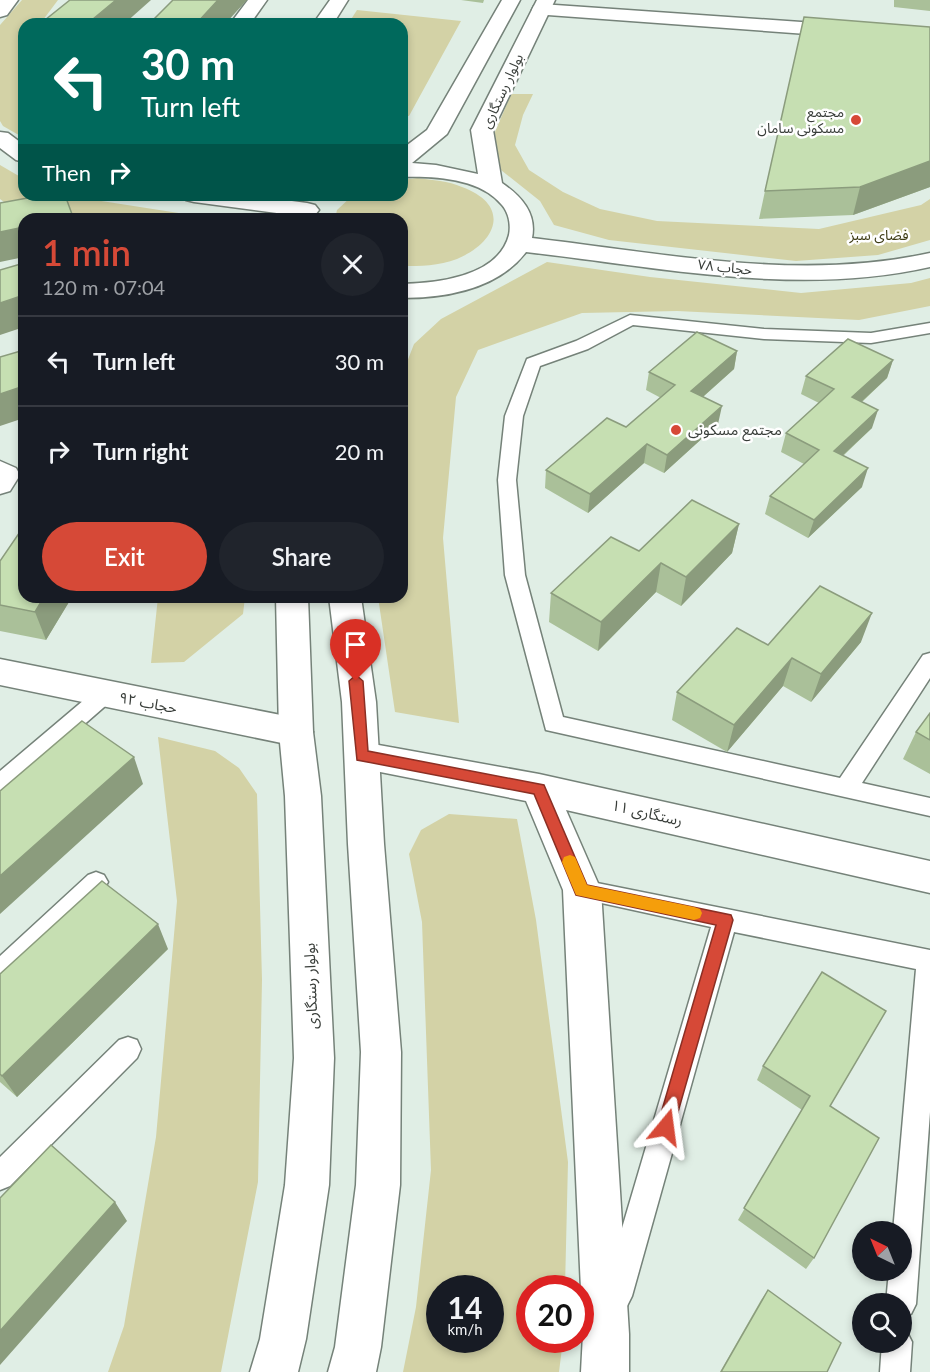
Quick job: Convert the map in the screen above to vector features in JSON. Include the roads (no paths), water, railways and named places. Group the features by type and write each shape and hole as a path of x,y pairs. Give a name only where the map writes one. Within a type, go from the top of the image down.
{"street":[{"path":"244,18 258,0"},
{"path":"327,18 339,0"},
{"path":"408,155 436,134 511,0"},
{"path":"543,5 930,37"},
{"name":"بولوار رستگاری","path":"491,186 482,130 543,5"},
{"path":"0,138 18,151"},
{"path":"408,170 444,171 469,177 491,186 508,198 518,213 522,228 519,244 507,260 489,273 464,283 436,290 408,291"},
{"path":"248,201 311,208"},
{"name":"حجاب ۷۸","path":"519,244 739,269 827,274 903,267 930,260"},
{"path":"408,313 436,290"},
{"path":"0,471 6,475 0,484"},
{"name":"بولوار رستگاری","path":"274,1372 283,1339 307,1185 314,1058 303,796 296,732 292,603"},
{"path":"346,603 359,702 366,844 381,1052 378,1185 358,1347 352,1372"},
{"name":"حجاب ۹۲","path":"0,672 104,695 296,732"},
{"name":"رستگاری ۱۱","path":"362,756 539,789 930,877"},
{"path":"539,789 582,890 606,1353"}],"lane":[{"path":"930,328 859,338 764,334 630,320 582,345 533,363 514,416 507,480 515,576 554,724 930,807"},
{"path":"846,788 930,661"},
{"path":"0,784 104,695"},
{"path":"0,972 96,882"},
{"path":"582,890 929,961 902,1293"},
{"path":"606,1353 725,920"},
{"path":"0,1176 128,1049"},
{"path":"895,1372 896,1353"}],"place":[{"name":"مجتمع مسکونی سامان","path":"856,120"},
{"name":"مجتمع مسکونی","path":"676,430"}],"park label":[{"name":"فضای سبز","path":"879,235"}]}
